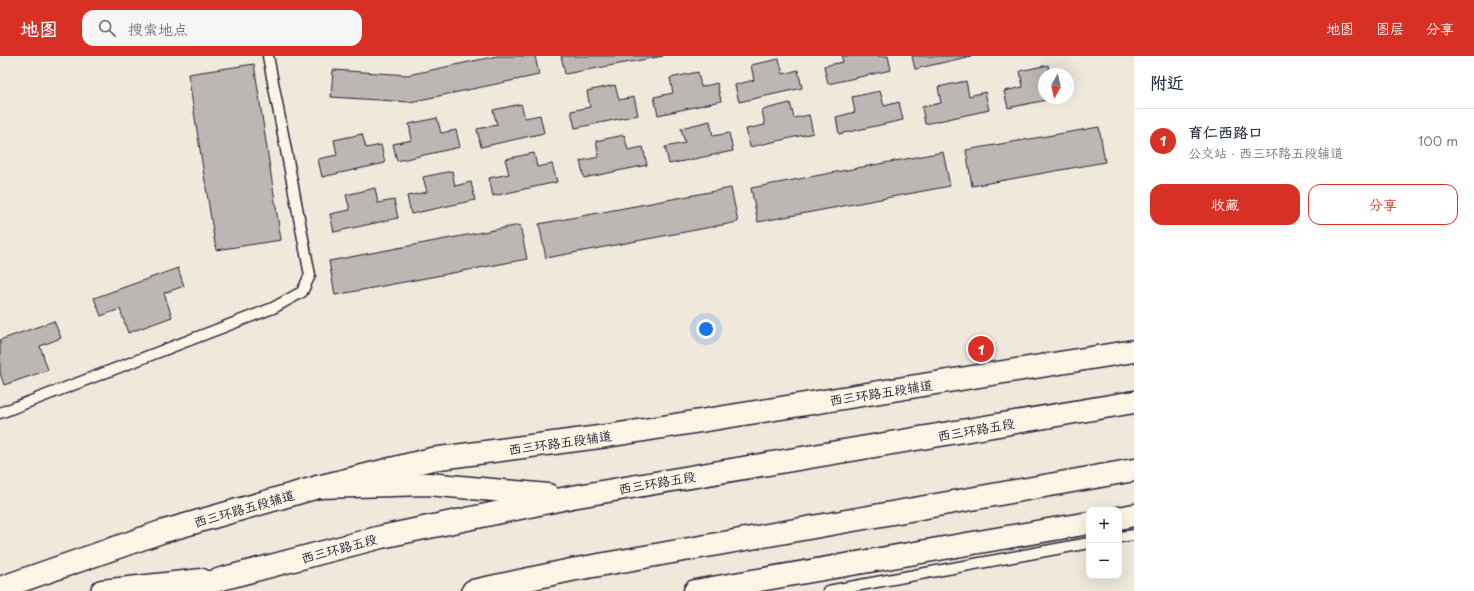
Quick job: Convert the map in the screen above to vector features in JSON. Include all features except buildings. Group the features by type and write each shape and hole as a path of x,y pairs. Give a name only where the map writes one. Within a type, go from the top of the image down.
{"main road":[{"name":"西三环路五段辅道","path":"0,588 161,532 318,487 432,459 615,435 1134,351"},
{"name":"西三环路五段","path":"185,591 221,579 381,537 572,497 1134,402"},
{"path":"473,591 571,570 1134,470"},
{"path":"318,487 428,484 572,497"},
{"path":"1122,517 1134,515"},
{"path":"695,591 1086,524"},
{"path":"512,591 571,570"},
{"path":"102,591 221,579"}],"lane":[{"path":"0,412 273,308 302,292 310,275 268,56"},
{"path":"1122,537 1134,535"},
{"path":"828,591 877,587 1086,544"}],"place":[{"name":"育仁西路口","path":"981,349"}]}
